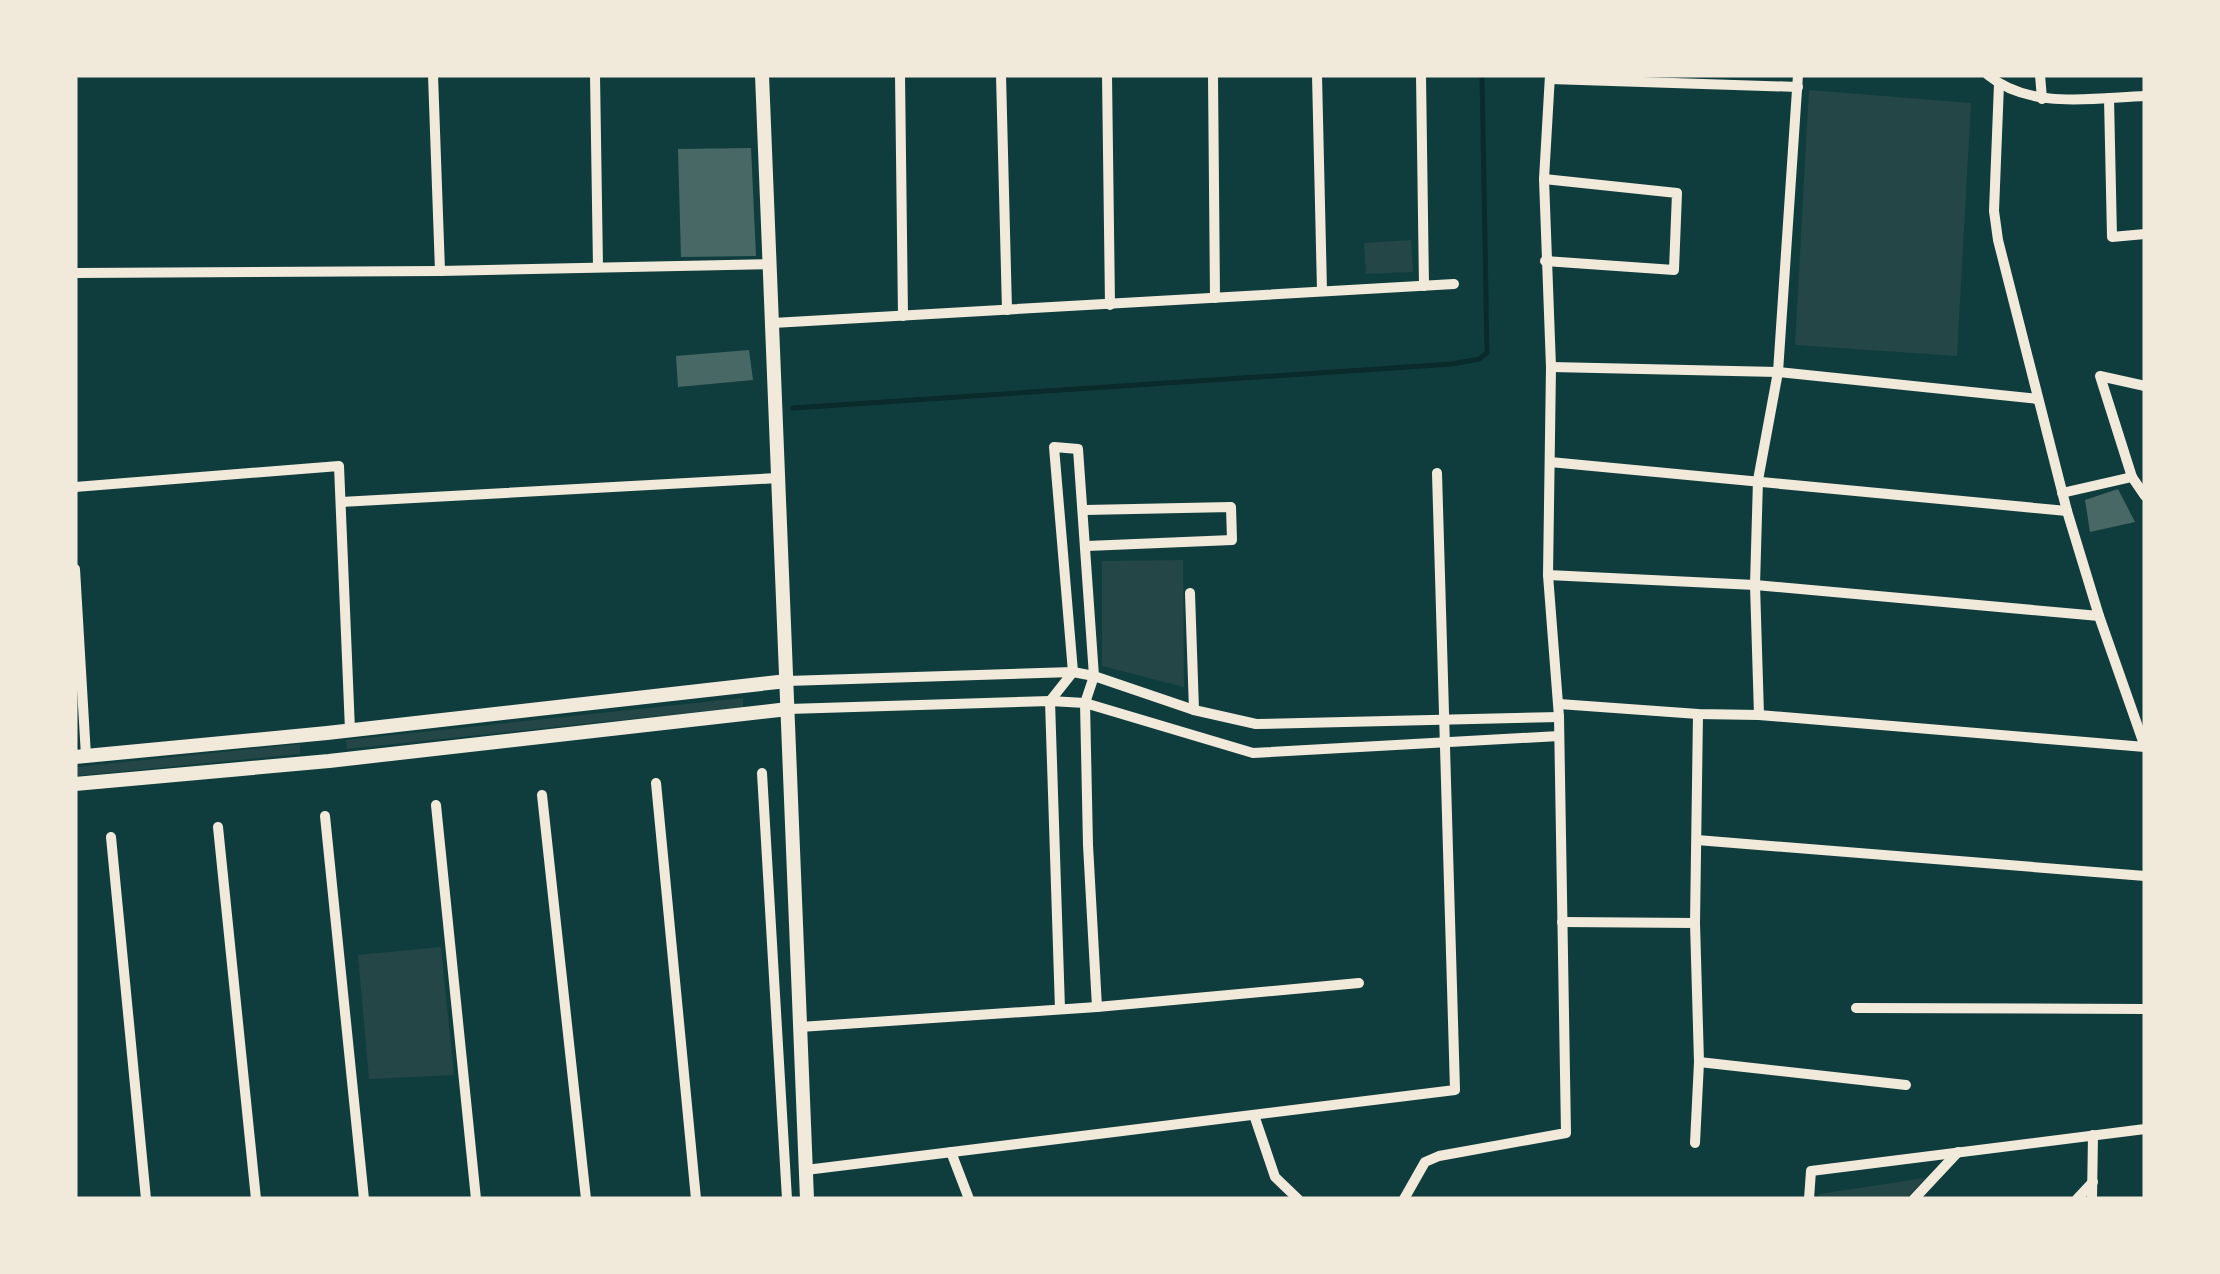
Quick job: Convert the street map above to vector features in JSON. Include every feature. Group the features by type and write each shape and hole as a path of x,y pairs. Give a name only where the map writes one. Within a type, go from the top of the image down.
{"street":[{"path":"433,75 440,271"},
{"path":"595,75 598,267"},
{"path":"762,75 807,1199"},
{"path":"900,75 903,316"},
{"path":"1001,75 1007,310"},
{"path":"1107,75 1110,305"},
{"path":"1213,75 1216,298"},
{"path":"1317,75 1322,291"},
{"path":"1421,75 1424,286"},
{"path":"1988,75 1999,84 2042,99 2145,96"},
{"path":"2040,75 2042,99"},
{"path":"1404,1199 1425,1162 1438,1156 1566,1133 1559,711 1548,575 1551,366 1544,179 1550,77 1798,81 1778,372 1758,480 1759,714"},
{"path":"75,569 80,756 327,733 787,681 1072,672 1194,710 1256,724 1444,719 1559,711 1759,714 2145,747 2098,616 2067,511 1994,211 1999,84"},
{"path":"2109,98 2112,238 2145,234"},
{"path":"1544,179 1676,193 1674,270 1545,260"},
{"path":"75,273 771,264"},
{"path":"773,323 1454,284"},
{"path":"1551,366 1778,372 2038,399"},
{"path":"2145,386 2100,376 2132,477 2145,496"},
{"path":"1060,1009 1050,700 1072,672 1054,447 1076,447 1080,452 1085,510 1094,676 1085,702 1088,845 1097,1007"},
{"path":"1550,462 2067,511"},
{"path":"75,488 339,466 350,730"},
{"path":"806,1170 1455,1090 1437,474"},
{"path":"2062,493 2132,477"},
{"path":"340,502 778,478"},
{"path":"1085,510 1231,507 1232,540 1087,546"},
{"path":"1548,575 1756,585 2098,616"},
{"path":"1190,592 1194,710"},
{"path":"75,784 329,761 788,709 1050,700 1085,702 1254,753 1558,736"},
{"path":"1695,1143 1700,1062 1695,923 1698,714"},
{"path":"327,733 329,761"},
{"path":"762,773 787,1199"},
{"path":"656,784 696,1199"},
{"path":"542,795 586,1199"},
{"path":"436,805 476,1199"},
{"path":"326,816 364,1199"},
{"path":"218,827 256,1199"},
{"path":"111,838 146,1199"},
{"path":"1696,840 2145,876"},
{"path":"1562,922 1695,923"},
{"path":"800,1027 1097,1007 1360,983"},
{"path":"1856,1008 2145,1009"},
{"path":"1700,1062 1906,1085"},
{"path":"1254,1115 1275,1176 1298,1199"},
{"path":"1810,1199 1811,1171 2145,1129"},
{"path":"2092,1199 2093,1134"},
{"path":"951,1152 969,1199"},
{"path":"1914,1199 1958,1152"},
{"path":"2076,1199 2093,1182"}],"shaded area":[{"path":"1809,90 1971,103 1957,356 1795,345"},
{"path":"1411,240 1413,272 1366,274 1364,243"},
{"path":"1183,560 1184,687 1102,666 1102,561"},
{"path":"743,698 743,707 347,749 346,740"},
{"path":"300,744 300,754 75,776 75,767"},
{"path":"441,947 454,1075 369,1079 358,955"},
{"path":"1925,1178 1906,1199 1819,1199 1819,1194"}],"building":[{"path":"751,148 756,256 681,257 678,149"},
{"path":"749,350 753,380 678,387 676,356"},
{"path":"2118,489 2135,522 2090,532 2085,500"}],"waterway":[{"path":"793,408 1452,364 1479,359 1487,353 1482,75"}]}
